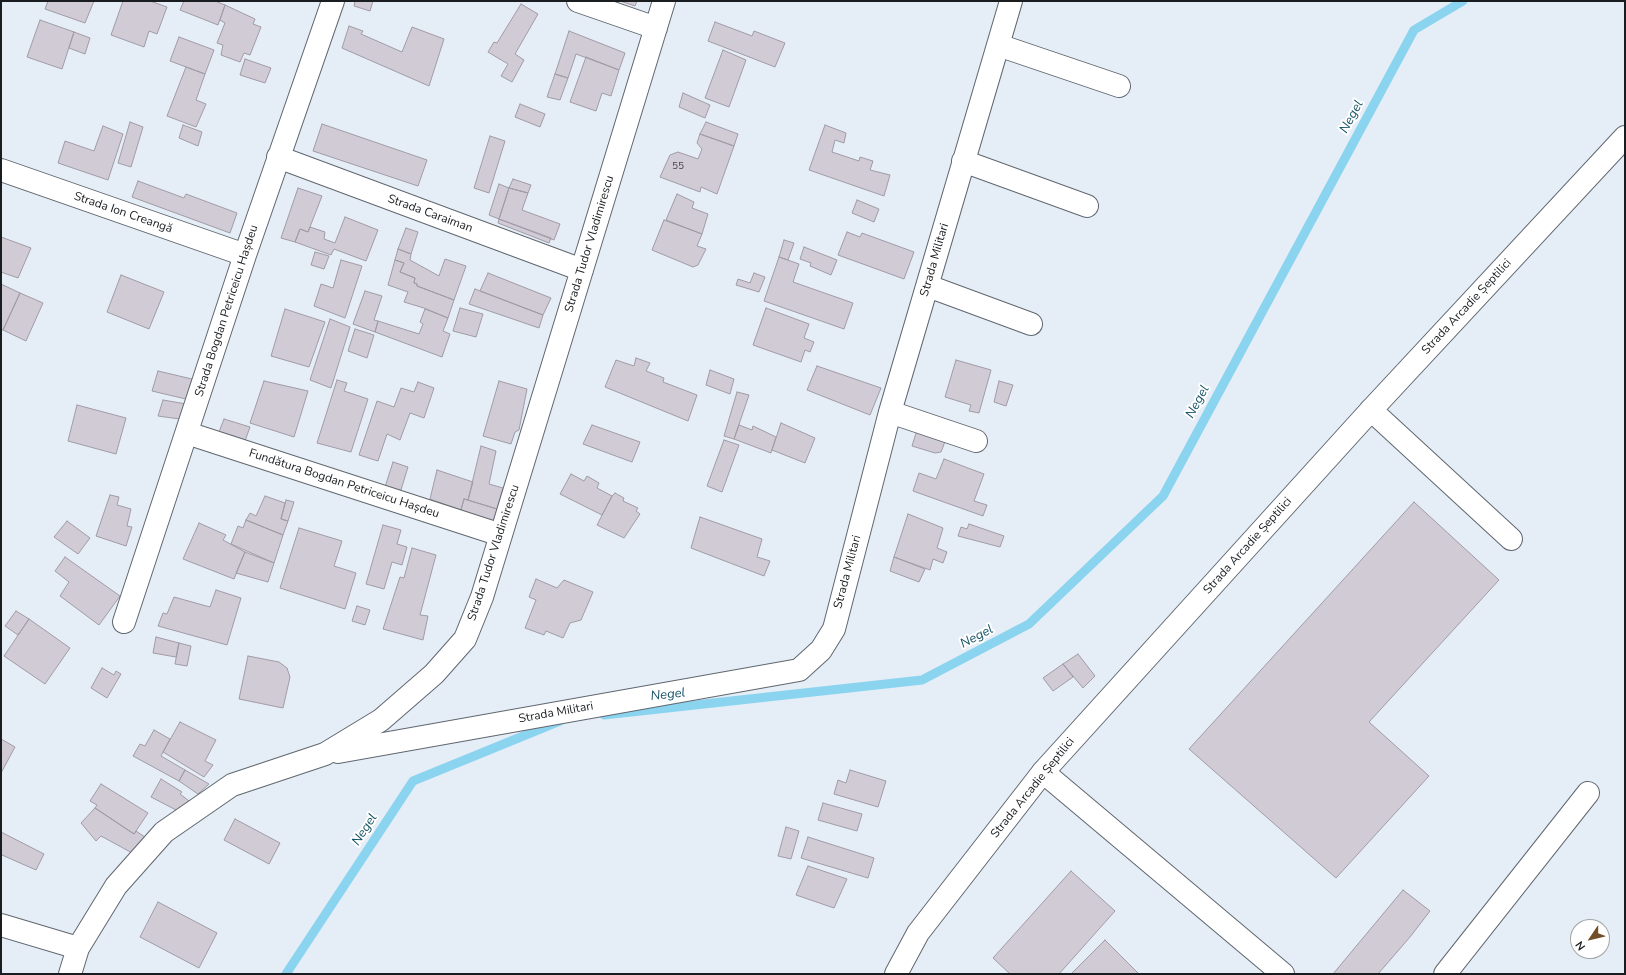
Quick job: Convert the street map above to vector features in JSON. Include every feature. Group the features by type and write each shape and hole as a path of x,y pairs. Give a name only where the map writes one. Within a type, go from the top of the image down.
{"street":[{"name":"Strada Bogdan Petriceicu Hașdeu","path":"124,622 245,255 333,1"},
{"path":"578,1 656,28"},
{"name":"Strada Tudor Vladimirescu","path":"70,974 78,948 116,886 164,832 232,785 325,754 381,720 434,674 465,639 482,597 664,1"},
{"name":"Strada Militari","path":"325,754 799,670 821,650 834,629 890,412 1011,1"},
{"path":"998,45 1119,86"},
{"name":"Strada Arcadie Șeptilici","path":"896,974 918,933 1043,772 1371,410 1625,137"},
{"name":"Strada Caraiman","path":"278,157 582,270"},
{"path":"963,161 1087,206"},
{"name":"Strada Ion Creangă","path":"1,170 245,255"},
{"path":"928,286 1031,324"},
{"path":"1371,410 1511,539"},
{"path":"890,412 976,441"},
{"name":"Fundătura Bogdan Petriceicu Hașdeu","path":"187,433 501,535"},
{"path":"1043,772 1283,974"},
{"path":"1445,974 1588,793"},
{"path":"1,925 78,948"}],"building":[{"path":"48,1 94,1 85,23 45,9"},
{"path":"123,1 150,1 167,7 157,34 149,31 144,47 111,35"},
{"path":"184,1 215,1 225,5 218,25 180,10"},
{"path":"355,1 373,1 370,11 354,6"},
{"path":"620,1 637,1 635,6"},
{"path":"521,4 538,14 515,54 524,60 512,82 501,76 508,64 488,52 494,42 497,43"},
{"path":"225,5 255,19 253,24 261,27 250,55 244,53 240,62 221,55 223,45 217,43 225,23 220,20"},
{"path":"40,20 74,32 62,69 27,57"},
{"path":"715,22 752,36 754,31 785,43 775,67 708,41"},
{"path":"349,26 363,31 361,34 402,52 412,27 444,39 429,86 342,48"},
{"path":"569,31 625,53 619,70 576,54 568,78 555,74"},
{"path":"74,32 90,38 85,54 69,48"},
{"path":"179,37 214,50 205,74 170,61"},
{"path":"723,50 746,60 729,107 705,98"},
{"path":"586,57 619,70 611,96 602,93 596,111 570,102"},
{"path":"245,59 271,68 265,83 240,75"},
{"path":"186,67 205,74 196,100 206,104 196,127 167,116"},
{"path":"555,74 568,78 560,100 547,97"},
{"path":"683,93 710,105 705,118 679,107"},
{"path":"520,104 545,114 540,127 515,117"},
{"path":"130,122 143,127 131,167 118,163"},
{"path":"706,122 738,134 734,146 700,134"},
{"path":"322,124 427,160 418,186 313,151"},
{"path":"183,125 202,132 198,146 179,138"},
{"path":"825,125 846,133 844,143 835,140 832,152 859,161 860,157 873,161 870,170 890,175 884,196 809,170"},
{"path":"103,126 123,134 108,180 58,163 65,141 94,151"},
{"path":"700,134 734,146 717,194 701,187 700,192 660,177 670,155 678,152 698,159 702,149 697,143"},
{"path":"490,136 505,141 489,193 474,188"},
{"path":"513,179 531,185 528,193 509,188"},
{"path":"138,181 184,198 186,194 237,213 230,233 132,197"},
{"path":"499,184 509,188 499,219 489,215"},
{"path":"298,188 322,196 308,232 300,229 295,242 281,238"},
{"path":"509,188 528,193 522,210 560,224 554,240 499,219"},
{"path":"677,194 694,202 692,208 708,214 702,234 666,220"},
{"path":"857,200 879,209 874,222 852,213"},
{"path":"345,217 378,230 366,261 334,249 331,255 295,242 300,229 308,232 310,227 325,232 324,239 335,243"},
{"path":"499,219 551,238 549,243 498,223"},
{"path":"664,220 702,234 697,246 706,249 698,265 693,267 652,250"},
{"path":"406,228 418,232 411,254 398,249"},
{"path":"847,232 860,237 862,233 914,252 904,279 838,255"},
{"path":"1,237 31,248 18,278 1,272"},
{"path":"784,240 794,243 788,260 779,257"},
{"path":"804,247 837,260 831,275 810,266 811,263 800,259"},
{"path":"398,249 411,254 410,260 439,276 445,259 466,266 454,300 417,286 417,284 414,283 415,278 400,272 404,263 395,260"},
{"path":"315,252 329,256 324,269 311,265"},
{"path":"779,257 799,264 793,282 853,303 844,329 764,301"},
{"path":"341,260 362,266 345,318 314,306 321,284 333,288"},
{"path":"395,260 404,263 400,272 415,278 414,283 417,284 417,286 454,300 448,318 404,302 408,292 388,285"},
{"path":"488,273 551,298 543,315 480,291"},
{"path":"754,273 765,277 759,292 736,285 738,279 750,283"},
{"path":"121,275 164,292 149,329 107,312"},
{"path":"1,284 20,293 3,330 1,330"},
{"path":"475,289 543,315 539,328 469,304"},
{"path":"365,291 382,296 374,320 378,321 375,332 353,324"},
{"path":"20,293 43,303 26,341 3,330"},
{"path":"460,308 483,314 476,337 453,331"},
{"path":"766,308 809,324 804,338 814,342 810,352 805,350 801,362 753,345"},
{"path":"285,309 325,322 309,367 271,356"},
{"path":"425,309 448,318 443,331 450,334 442,357 375,332 378,321 419,334 423,324 420,322"},
{"path":"330,319 350,327 331,388 310,380"},
{"path":"355,329 374,335 367,358 348,351"},
{"path":"636,358 650,363 646,371 664,378 663,382 697,395 688,421 605,387 616,360 634,366"},
{"path":"956,360 991,370 979,413 969,411 971,405 945,397"},
{"path":"817,366 881,388 870,415 807,390"},
{"path":"710,370 734,379 730,394 706,385"},
{"path":"158,371 192,379 186,399 152,391"},
{"path":"337,380 347,383 344,391 368,399 351,452 317,443"},
{"path":"264,381 308,391 294,437 250,423"},
{"path":"499,381 527,389 519,430 515,432 511,444 483,436"},
{"path":"999,381 1013,385 1006,406 994,402"},
{"path":"418,382 434,388 424,418 410,413 400,440 387,434 378,461 359,455 377,401 394,407 401,388 414,392"},
{"path":"737,392 749,395 734,439 724,436"},
{"path":"163,400 192,405 187,420 158,416"},
{"path":"77,405 126,418 116,454 68,441"},
{"path":"224,419 250,427 245,441 219,432"},
{"path":"781,423 815,438 805,463 772,450"},
{"path":"592,425 640,442 632,462 583,444"},
{"path":"739,425 752,430 753,426 776,437 771,453 734,439"},
{"path":"917,430 946,439 941,452 935,453 912,446"},
{"path":"724,440 739,445 722,492 707,486"},
{"path":"481,446 496,451 489,484 503,488 497,509 468,500"},
{"path":"944,459 984,474 974,501 987,505 983,516 913,491 919,473 936,479"},
{"path":"393,462 408,467 400,493 385,487"},
{"path":"437,470 473,482 468,500 464,499 461,510 430,499"},
{"path":"571,474 584,481 587,476 599,483 597,488 612,496 602,515 560,494"},
{"path":"615,493 624,498 623,501 638,508 636,511 640,514 624,538 597,525"},
{"path":"110,495 119,497 117,505 131,509 127,526 132,527 126,546 96,536"},
{"path":"265,496 285,503 281,519 288,521 283,535 246,520 250,513 256,516"},
{"path":"464,499 497,509 492,526 459,516"},
{"path":"286,500 294,502 288,521 281,519"},
{"path":"1414,502 1499,580 1369,722 1429,776 1336,878 1189,749"},
{"path":"908,514 943,528 937,548 947,552 943,563 933,559 930,570 894,557"},
{"path":"700,517 762,539 757,557 770,561 764,576 691,548"},
{"path":"246,520 283,535 274,563 231,544 238,526 243,528"},
{"path":"67,521 90,538 78,554 54,537"},
{"path":"199,523 226,535 223,540 245,552 234,579 183,559"},
{"path":"969,524 1004,536 1000,547 958,536 961,527 967,529"},
{"path":"383,525 401,530 397,544 407,547 402,565 392,562 384,589 366,584"},
{"path":"299,528 342,541 334,566 356,573 345,609 280,588"},
{"path":"412,548 436,555 420,615 428,616 423,640 383,629 400,577 404,578"},
{"path":"245,552 274,563 268,582 236,573"},
{"path":"65,557 120,596 99,625 60,596 69,582 55,571"},
{"path":"894,557 925,569 919,582 890,571"},
{"path":"536,579 557,588 564,580 593,592 581,620 570,623 563,638 546,631 544,635 525,628 536,600 529,597"},
{"path":"216,590 241,598 227,645 158,626 163,613 167,614 174,597 210,607"},
{"path":"357,606 370,610 365,625 352,621"},
{"path":"16,611 29,619 18,635 5,626"},
{"path":"29,619 70,648 45,684 4,656"},
{"path":"156,637 179,643 176,657 153,653"},
{"path":"179,643 191,646 187,666 175,664"},
{"path":"1078,654 1095,676 1083,688 1063,664"},
{"path":"248,656 279,662 287,668 290,677 283,708 239,699"},
{"path":"1063,664 1073,677 1053,691 1043,678"},
{"path":"102,668 114,675 116,671 121,674 107,698 91,688"},
{"path":"180,722 216,740 205,761 213,765 204,777 163,752"},
{"path":"154,730 170,739 161,756 185,770 179,781 133,756 140,744 145,746"},
{"path":"1,739 15,747 1,773"},
{"path":"185,770 209,784 198,794 179,781"},
{"path":"850,770 886,781 878,807 834,794 838,780 846,783"},
{"path":"161,779 182,792 180,794 189,801 178,811 151,797"},
{"path":"101,784 148,813 134,834 95,808 97,805 90,801"},
{"path":"823,803 862,814 857,831 818,820"},
{"path":"95,808 134,834 136,831 145,837 134,854 101,836 96,841 81,823"},
{"path":"235,819 280,843 269,864 224,840"},
{"path":"786,827 799,831 791,859 778,856"},
{"path":"1,832 44,854 36,870 2,855 1,857"},
{"path":"808,837 874,858 868,878 801,858"},
{"path":"808,866 847,879 834,908 796,895"},
{"path":"1071,871 1115,911 1059,974 1010,974 993,958"},
{"path":"1403,890 1430,911 1410,937 1378,974 1333,974"},
{"path":"158,902 217,933 199,968 140,937"},
{"path":"1105,940 1139,974 1071,974"}],"waterway":[{"name":"Negel","path":"604,715 922,680 1029,624 1163,496 1414,30 1463,1"},
{"name":"Negel","path":"286,974 413,781 560,721"}]}
